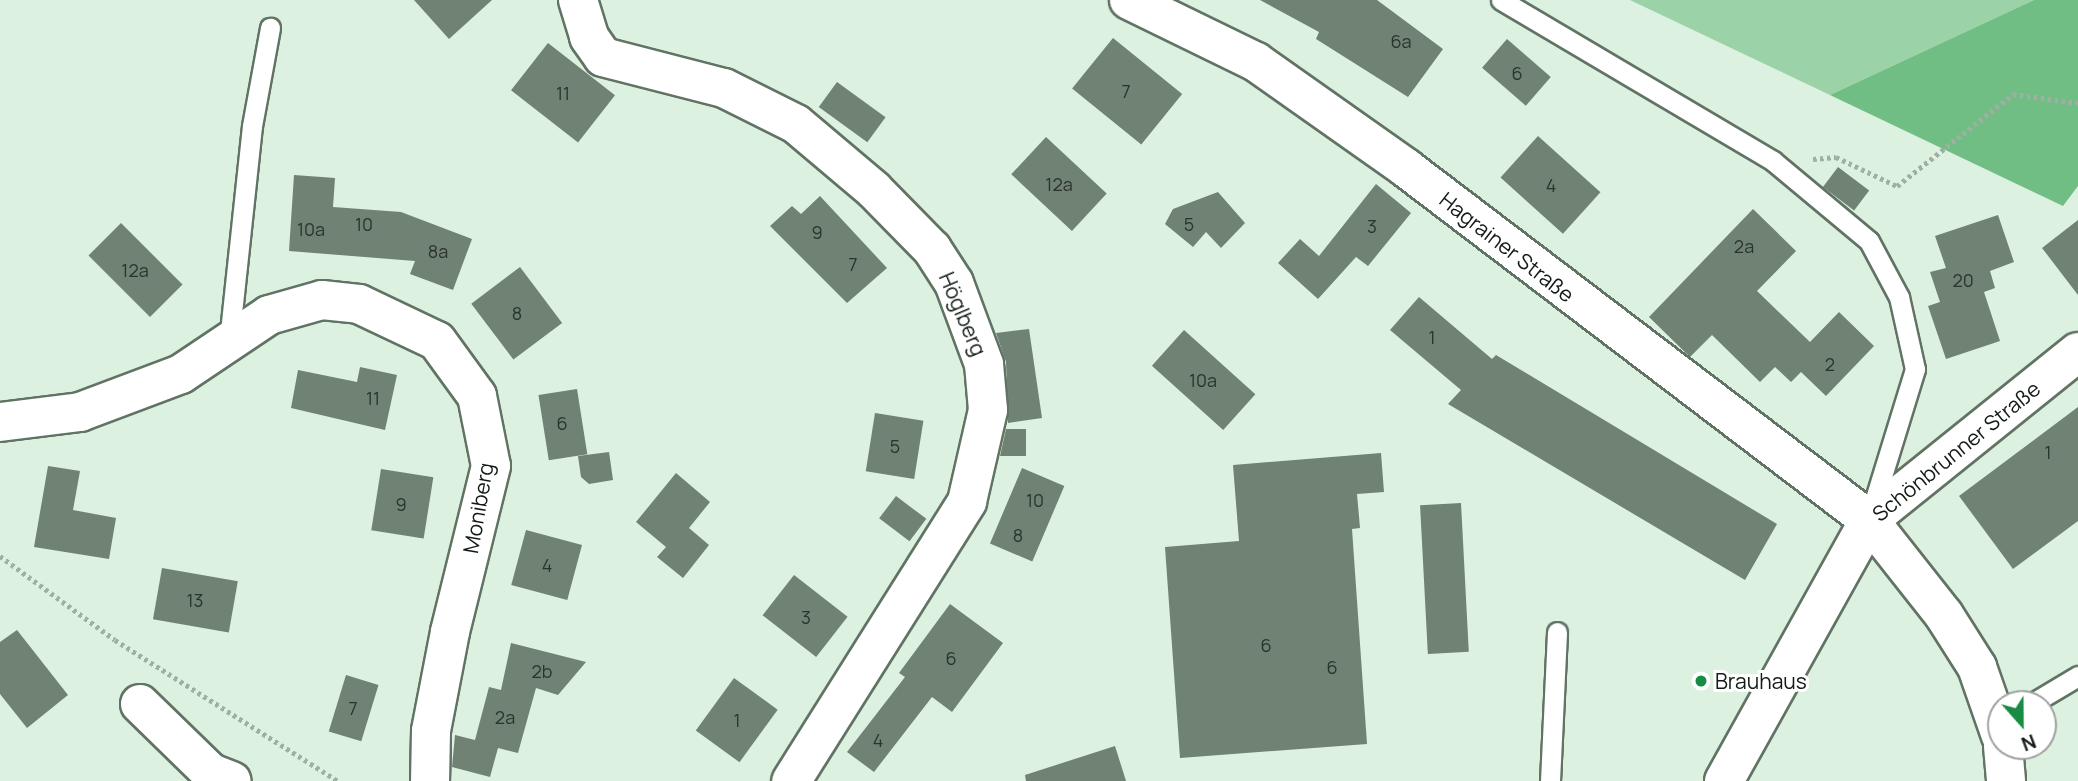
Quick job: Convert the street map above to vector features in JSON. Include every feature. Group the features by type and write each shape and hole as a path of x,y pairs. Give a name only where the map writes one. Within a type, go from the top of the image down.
{"street":[{"name":"Höglberg","path":"578,0 589,37 603,57 724,88 796,124 874,190 932,249 954,283 984,363 988,410 967,502 791,781"},
{"name":"Hagrainer Straße","path":"1129,0 1256,62 1406,168 1869,520 1944,615 1977,667 1987,694"},
{"name":"Moniberg","path":"0,422 80,412 181,374 269,315 322,300 359,304 437,341 477,396 491,466 450,632 431,731 430,781"},
{"name":"Schönbrunner Straße","path":"1724,781 1869,520 2078,352"},
{"path":"141,704 211,773 232,781"},
{"name":"Hagrainer Straße","path":"2004,760 2006,781"}],"lane":[{"path":"1501,0 1773,161 1869,241 1899,297 1915,369 1869,520"},
{"path":"229,342 253,126 271,28"},
{"path":"1550,781 1557,632"},
{"path":"2054,690 2078,676"}],"path":[{"path":"1773,161 1836,158 1897,186 2013,94 2078,103"},
{"path":"0,556 115,640 338,781"}],"green space":[{"path":"1630,0 2034,0 1830,95"},
{"path":"2034,0 2078,0 2078,186 2063,206 1830,95"}],"building":[{"path":"414,0 492,0 449,39"},
{"path":"1260,0 1377,0 1443,49 1408,97 1316,39 1319,32"},
{"path":"1113,38 1182,94 1141,145 1072,89"},
{"path":"1507,39 1551,77 1526,106 1482,68"},
{"path":"548,43 615,95 578,143 511,90"},
{"path":"837,82 886,117 867,142 819,107"},
{"path":"1538,136 1600,192 1563,234 1501,178"},
{"path":"1046,137 1107,194 1072,231 1011,174"},
{"path":"1838,167 1869,190 1854,210 1823,187"},
{"path":"294,175 335,178 333,207 401,212 472,239 453,290 410,274 415,261 289,251"},
{"path":"1376,184 1411,213 1368,266 1356,257 1318,299 1278,263 1300,239 1319,256"},
{"path":"1218,192 1245,223 1221,248 1206,232 1193,247 1165,224 1173,209"},
{"path":"820,196 887,268 847,303 770,226 792,206 801,214"},
{"path":"1753,209 1796,251 1757,291 1810,342 1839,312 1874,346 1826,396 1801,372 1791,382 1775,367 1760,382 1712,335 1690,357 1649,317"},
{"path":"1998,215 2014,262 1990,271 1995,288 1984,292 2000,341 1946,359 1928,306 1940,302 1930,272 1946,268 1935,236"},
{"path":"2078,220 2078,295 2042,248"},
{"path":"121,223 183,285 150,317 88,256"},
{"path":"520,267 562,323 513,360 471,304"},
{"path":"1419,297 1492,359 1496,355 1777,524 1745,580 1448,404 1461,390 1390,330"},
{"path":"1029,329 1042,418 1008,423 1006,362 996,333"},
{"path":"1184,330 1255,394 1223,430 1152,366"},
{"path":"360,367 397,375 385,430 291,408 298,370 357,382"},
{"path":"577,389 587,454 549,460 538,395"},
{"path":"2078,407 2078,521 2013,569 1959,496"},
{"path":"875,413 923,421 914,479 866,471"},
{"path":"1006,429 1026,429 1026,456 1000,456"},
{"path":"609,452 613,480 589,484 581,477 578,456"},
{"path":"1381,453 1384,492 1357,494 1360,528 1352,529 1367,744 1180,758 1165,547 1239,541 1233,465"},
{"path":"48,466 80,471 73,510 116,518 109,559 34,547"},
{"path":"1022,468 1064,486 1032,561 990,543"},
{"path":"381,469 433,477 424,539 371,530"},
{"path":"676,473 710,502 689,528 709,545 683,578 657,557 666,547 636,522"},
{"path":"896,496 926,519 909,541 879,518"},
{"path":"1461,503 1469,652 1428,654 1420,505"},
{"path":"526,530 582,545 567,600 511,585"},
{"path":"162,568 238,581 229,633 153,619"},
{"path":"794,575 848,617 816,657 763,615"},
{"path":"950,604 1003,643 952,712 932,697 874,772 847,752 905,677 899,673"},
{"path":"17,630 68,695 27,728 0,694 0,642"},
{"path":"511,643 586,662 558,695 536,688 518,753 498,748 490,777 452,767 455,735 475,740 489,687 501,690"},
{"path":"346,675 379,685 361,741 329,731"},
{"path":"734,678 778,710 739,762 696,731"},
{"path":"1115,746 1126,781 1026,781 1025,775"}],"place":[{"name":"Brauhaus","path":"1701,681"}]}
